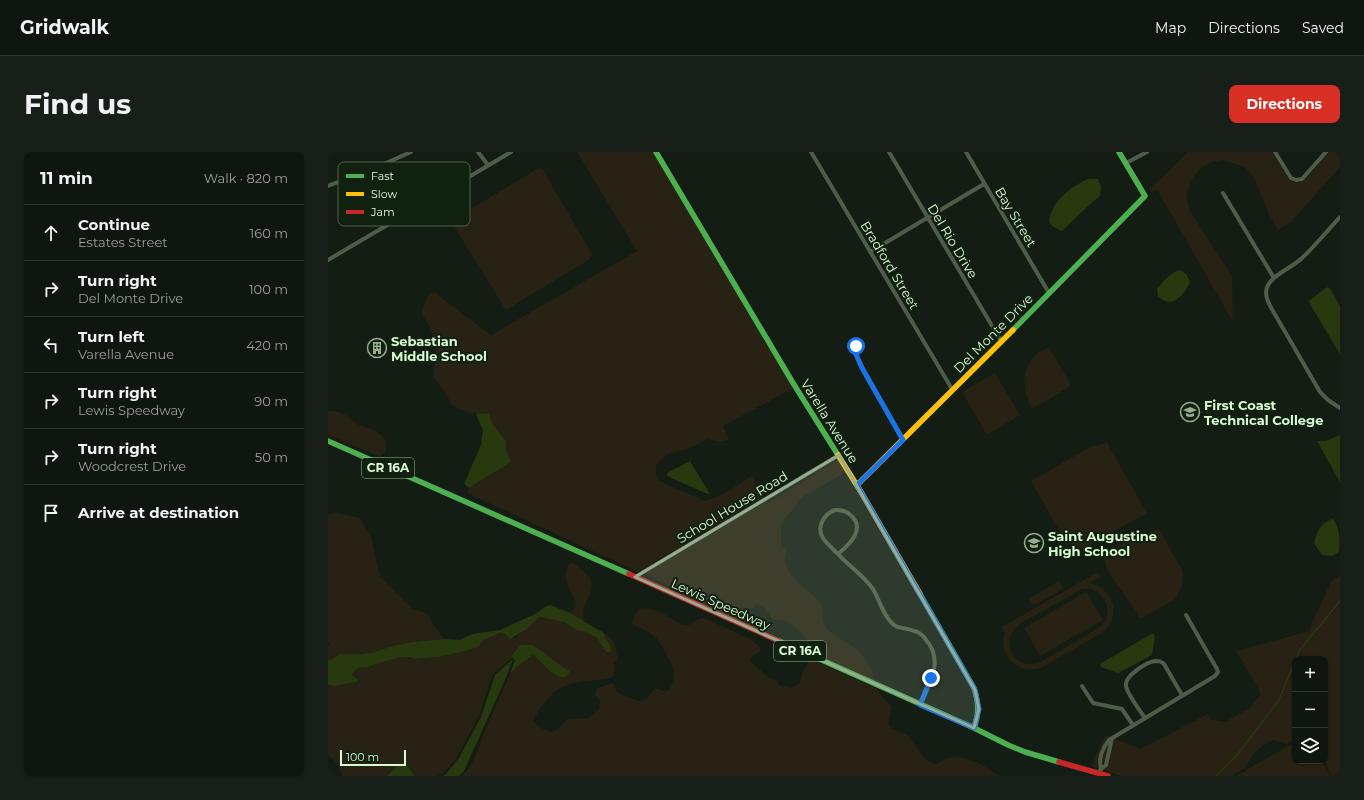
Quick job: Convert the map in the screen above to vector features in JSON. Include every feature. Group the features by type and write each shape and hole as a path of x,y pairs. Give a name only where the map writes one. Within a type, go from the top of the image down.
{"street":[{"path":"388,162 411,152"},
{"path":"478,152 488,165"},
{"path":"470,176 511,152"},
{"name":"Varella Avenue","path":"656,152 793,383 857,485 975,690 979,709 974,728"},
{"name":"Bradford Street","path":"811,152 952,389"},
{"name":"Del Rio Drive","path":"889,152 1001,341"},
{"name":"Bay Street","path":"966,152 1049,293"},
{"path":"1119,152 1126,163 1147,152"},
{"path":"1275,152 1291,178 1297,180 1302,178 1326,152"},
{"name":"Del Monte Drive","path":"857,485 1145,196 1126,163"},
{"path":"328,186 338,182"},
{"path":"870,252 984,184"},
{"path":"1224,193 1274,278"},
{"path":"1340,217 1303,258 1294,266 1274,278 1267,286 1266,293 1268,300 1320,392 1328,400 1340,408"},
{"path":"328,260 385,226"},
{"path":"860,343 856,346 855,352 872,386 903,440"},
{"name":"Lewis Speedway","path":"328,441 974,728 1008,745 1025,752 1100,771 1108,776"},
{"name":"School House Road","path":"635,577 839,455"},
{"path":"838,554 855,536 857,527 854,518 848,512 839,510 831,512 821,522 820,531 824,540 838,554 871,587 878,597 888,620 894,626 915,631 924,637 930,644 935,656 934,669 920,705"},
{"path":"1100,771 1099,763 1106,743 1215,676 1218,672 1186,615"},
{"path":"1145,718 1126,687 1126,680 1131,673 1152,662 1161,662 1164,664 1182,696"},
{"path":"1082,686 1093,703 1122,709 1133,725"},
{"path":"1100,771 1106,765 1112,738"}],"highlighted area":[{"path":"839,455 975,690 979,709 974,728 920,705 635,577"}],"shaded area":[{"path":"577,152 653,152 794,388 723,426 729,438 728,440 720,442 708,439 685,450 670,453 661,459 656,466 656,475 660,481 705,501 725,493 752,476 764,497 638,572 467,493 469,488 511,462 506,450 506,441 492,423 489,413 479,414 466,412 452,405 445,392 433,377 437,341 422,313 427,297 434,292 491,335 637,251"},
{"path":"1188,152 1272,152 1289,179 1296,183 1303,181 1329,152 1340,152 1340,167 1291,222 1278,230 1269,214 1254,178 1245,167 1223,160 1211,162 1201,168 1193,178 1186,194 1190,211 1232,276 1233,322 1158,191 1155,190 1152,193 1150,189"},
{"path":"541,167 592,254 590,259 506,310 454,226 470,226 470,209"},
{"path":"1088,179 1098,179 1101,187 1100,196 1062,231 1052,226 1049,221 1058,201 1075,186"},
{"path":"1181,270 1186,274 1190,281 1183,294 1170,302 1158,296 1157,289 1170,275"},
{"path":"1328,287 1340,306 1340,354 1309,301"},
{"path":"1049,347 1070,383 1069,387 1032,409 1026,395 1026,372 1032,358"},
{"path":"995,373 1020,415 987,435 962,392"},
{"path":"328,412 340,412 361,426 372,429 381,435 386,441 386,449 381,457 328,435"},
{"path":"489,413 492,423 506,441 506,450 511,462 469,488 464,484 481,445 483,430 476,414"},
{"path":"1340,435 1340,482 1317,441 1326,441"},
{"path":"1107,443 1147,513 1082,549 1066,542 1031,481 1090,447"},
{"path":"839,459 846,472 803,497 781,523 781,546 787,549 785,557 789,572 799,584 820,602 823,609 823,620 826,627 834,635 859,651 870,666 877,683 809,653 810,645 795,626 786,621 773,620 764,608 757,605 748,611 743,617 703,601 644,574 766,501 767,503"},
{"path":"690,461 710,494 667,476 667,473"},
{"path":"336,513 360,518 371,537 380,577 411,608 429,616 444,639 413,642 392,646 375,652 340,654 328,660 328,645 330,643 328,642 328,515"},
{"path":"1333,519 1338,530 1339,552 1333,556 1322,555 1314,543 1315,539 1322,525"},
{"path":"1159,529 1183,572 1182,586 1175,599 1140,619 1131,603 1108,572 1105,564 1106,558 1110,552 1126,542"},
{"path":"572,562 588,575 591,583 590,594 585,604 583,615 585,621 580,620 568,612 575,608 575,601 568,586 566,576 568,566"},
{"path":"1098,572 1101,577 1090,583 1106,592 1113,606 1111,621 1107,628 1100,634 1037,669 1029,670 1022,668 1015,665 1009,659 1004,650 1003,643 1005,633 1002,627","holes":["1082,589 1090,589 1103,597 1106,603 1106,617 1097,629 1039,663 1030,664 1022,662 1016,658 1009,645 1013,630 1020,624"]},
{"path":"1340,575 1340,776 1332,776 1326,764 1328,764 1328,656 1292,656 1292,741 1287,744 1273,740 1262,746 1254,753 1245,768 1232,776 1122,776 1092,766 1106,735 1140,749 1208,714 1212,720 1225,722 1250,708 1260,695 1258,687 1236,651 1310,631 1311,625 1331,582"},
{"path":"1059,581 1063,589 1033,606 1029,599"},
{"path":"1086,592 1103,620 1040,656 1024,628"},
{"path":"550,605 568,612 604,633 611,651 606,652 597,638 586,632 576,630 564,622 539,617 527,629 510,639 505,634 500,633 484,640 478,647 465,651 439,657 415,659 410,657 397,658 368,667 358,668 352,674 358,680 356,682 334,686 328,685 328,660 340,654 375,652 392,646 413,642 444,639 460,640 472,634 500,630 533,615"},
{"path":"641,608 660,612 683,625 689,625 698,619 704,618 750,639 760,647 760,651 752,657 750,661 781,686 791,688 799,684 803,671 808,663 808,658 878,689 882,697 891,706 889,721 890,727 908,736 927,760 937,764 944,759 959,757 981,764 999,776 462,776 475,758 482,737 510,674 533,655 556,675 559,676 564,669 533,645 520,645 506,663 493,674 479,716 457,757 444,773 437,776 415,776 407,763 401,763 387,776 342,776 337,764 328,755 328,685 339,685 357,678 352,674 358,668 368,667 397,658 410,657 415,659 439,657 481,644 488,638 501,633 504,633 507,637 515,638 539,617 564,622 576,630 586,632 597,638 606,651 611,651 604,633 611,638 615,644 617,652 617,661 614,662 614,675 611,678 567,685 551,695 539,710 533,721 541,728 551,732 558,729 568,719 589,718 599,709 600,701 595,695 596,689 612,683 615,685 618,693 638,701 647,699 655,688 667,691 674,679 674,670 671,662 661,644 651,633 632,623 634,616"},
{"path":"1153,633 1155,636 1152,655 1118,673 1101,667 1100,664"},
{"path":"520,645 533,645 570,671 567,676 558,676 547,669 533,655 510,674 515,660 512,657 506,663"},
{"path":"513,659 464,771 459,776 442,776 445,775 459,758 481,717 495,675"},
{"path":"1292,744 1292,764 1324,764 1330,776 1236,776"},
{"path":"405,762 415,776 387,776 398,765"}],"waterway":[{"path":"1297,656 1299,651 1340,601"},
{"path":"1216,776 1237,755 1279,700 1292,668"}],"traffic: fast":[{"path":"656,152 793,383 838,455"},
{"path":"1013,330 1145,196 1119,152"},
{"path":"328,441 629,574"},
{"path":"920,594 974,688 978,708 974,728"},
{"path":"779,641 974,728 1008,745 1025,752 1059,762"}],"traffic: slow":[{"path":"857,485 1013,330"},
{"path":"838,455 920,594"}],"traffic: jam":[{"path":"629,574 779,641"},
{"path":"1059,762 1108,776"}],"place":[{"name":"Sebastian Middle School","path":"377,348"},
{"name":"First Coast Technical College","path":"1190,412"},
{"name":"Saint Augustine High School","path":"1034,543"}],"route":[{"path":"856,346 855,352 862,368 903,440 857,485 975,690 979,704 979,714 974,728 920,705 931,678"}]}
